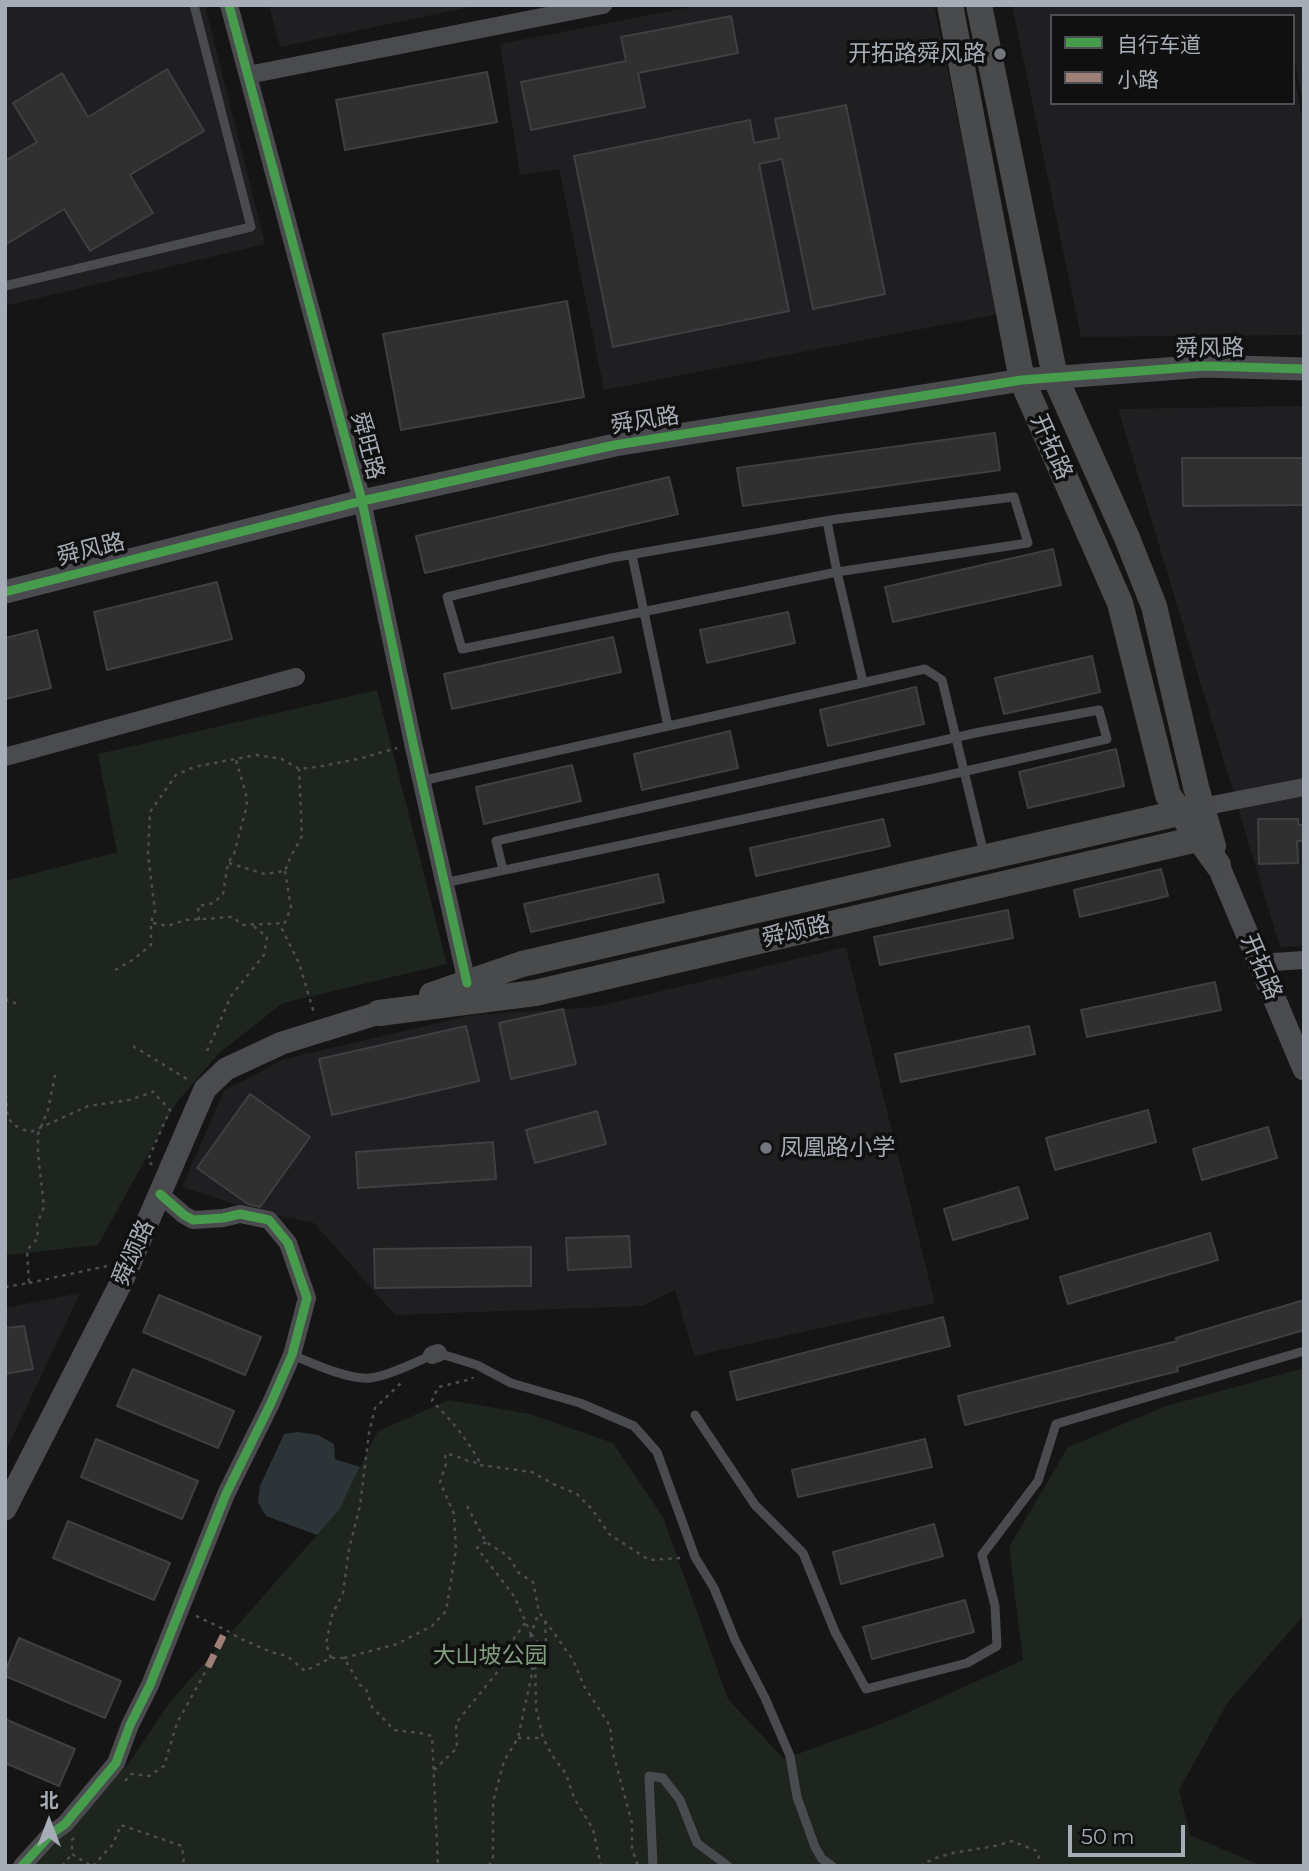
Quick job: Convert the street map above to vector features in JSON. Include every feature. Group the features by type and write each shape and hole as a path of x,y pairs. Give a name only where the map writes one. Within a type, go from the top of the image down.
{"main road":[{"name":"开拓路","path":"950,5 1022,380 1120,603 1168,795 1191,810"},
{"name":"开拓路","path":"979,5 1055,377 1127,538 1154,606 1191,810 1218,865"},
{"name":"舜颂路","path":"379,1013 522,964 1191,810"},
{"name":"舜颂路","path":"379,1013 535,993 1205,837"}],"street":[{"name":"舜旺路","path":"229,5 362,501 412,743 467,983"},
{"path":"248,75 603,5"},
{"name":"舜风路","path":"5,592 362,501 615,445 1022,380 1205,366 1304,369"},
{"path":"5,757 296,677"},
{"path":"1191,810 1304,787"},
{"name":"开拓路","path":"1218,865 1302,1061"},
{"path":"1259,963 1304,960"},
{"name":"舜颂路","path":"5,1509 131,1260 205,1089 226,1069 282,1043 379,1013"},
{"path":"22,1866 51,1834 65,1824 116,1763 226,1494 292,1355 307,1298 288,1243 269,1220 240,1214 193,1220 184,1215 162,1188"}],"lane":[{"path":"5,286 251,227 194,5"},
{"path":"1014,497 1028,543 837,572 462,649 447,597 632,555 828,521 1014,497"},
{"path":"828,521 863,682"},
{"path":"632,555 668,726"},
{"path":"421,781 925,669 942,680 985,857"},
{"path":"444,883 1107,739 1100,710 956,737 496,841 503,870"},
{"path":"695,1415 755,1505 803,1553 835,1632 866,1689 967,1663 998,1646 995,1606 982,1555 1038,1480 1056,1424 1304,1351"},
{"path":"292,1355 326,1369 371,1378 435,1354 474,1364 511,1383 580,1403 634,1426 657,1452 695,1557 714,1588 735,1640 765,1698 790,1756 797,1797 815,1847 822,1859 831,1866"},
{"path":"653,1866 649,1776 663,1778 680,1800 697,1843 727,1866"}],"path":[{"path":"115,970 151,945 151,922 155,911 148,855 150,812 176,775 194,767 256,755 282,760 299,769 323,766 412,743"},
{"path":"199,920 198,906 214,903 223,894 228,863 234,855 247,805 236,759"},
{"path":"299,769 302,836 285,871 291,908 282,929 299,962 320,1031"},
{"path":"228,863 265,874 285,871"},
{"path":"151,922 167,926 186,920 233,917 242,925 285,923"},
{"path":"207,1051 231,996 264,955 267,937 252,925"},
{"path":"5,999 18,1004"},
{"path":"133,1046 205,1089"},
{"path":"29,1283 27,1250 38,1238 37,1224 44,1207 38,1134 48,1110 55,1075"},
{"path":"5,1086 8,1116 16,1128 31,1132 88,1106 129,1100 154,1090 170,1110 148,1160 162,1188"},
{"path":"5,1287 131,1260"},
{"path":"468,1462 480,1463 458,1427 432,1401 439,1387 472,1379 476,1373 474,1364"},
{"path":"331,1658 326,1644 332,1615 343,1593 375,1408 407,1379"},
{"path":"180,1610 249,1643 287,1657 305,1671 331,1658 397,1644 432,1626 446,1611 456,1550 454,1514 440,1482 446,1464 445,1454 468,1462 532,1472 553,1485 577,1494 592,1509 609,1534 649,1560 695,1557"},
{"path":"467,1506 486,1542 508,1556 519,1573 533,1582 539,1612 573,1660 583,1686 610,1726 613,1753 632,1824 632,1849 638,1866"},
{"path":"486,1542 477,1548 514,1596 531,1634 537,1641 517,1738 504,1761 493,1802 493,1857 489,1866"},
{"path":"539,1612 528,1645 535,1655 536,1707 543,1738 566,1774 574,1798 593,1829 601,1866"},
{"path":"537,1647 546,1643 545,1620"},
{"path":"526,1622 514,1638 516,1649 533,1669"},
{"path":"434,1770 457,1748 456,1723 516,1649"},
{"path":"344,1657 360,1685 366,1689 372,1707 394,1730 432,1736 439,1866"},
{"path":"122,1784 131,1774 149,1776 164,1766 177,1723 208,1667"},
{"path":"517,1738 543,1738"},
{"path":"72,1854 92,1866 113,1844 121,1825 182,1846 184,1866"},
{"path":"62,1866 72,1854 72,1840 80,1831"},
{"path":"920,1866 951,1853 996,1847 1012,1841 1037,1852 1041,1866"}],"shaded area":[{"path":"5,5 205,5 265,244 5,306"},
{"path":"269,5 479,5 280,47"},
{"path":"701,5 934,5 999,314 604,390 559,169 520,175 500,44"},
{"path":"1012,5 1304,5 1304,108 1295,63 1295,14 1286,14 1284,8 1285,14 1050,14 1050,105 1295,105 1295,78 1304,130 1304,335 1081,337"},
{"path":"1304,406 1304,946 1280,947 1118,409"},
{"path":"846,947 935,1303 694,1356 675,1290 642,1306 395,1315 314,1223 257,1211 182,1187 224,1091 284,1059 473,1015 595,1007"},
{"path":"80,1293 5,1453 5,1308"},
{"path":"298,1432 318,1435 334,1444 335,1459 360,1467 339,1510 317,1535 266,1516 258,1502 260,1486 284,1434"}],"green space":[{"path":"377,690 447,964 283,1003 219,1053 177,1102 98,1245 8,1255 5,1248 5,881 117,852 98,754"},
{"name":"大山坡公园","path":"1304,1368 1304,1615 1228,1702 1179,1790 1190,1835 1262,1866 32,1866 129,1763 170,1702 339,1510 378,1431 449,1400 530,1414 613,1443 663,1517 728,1699 784,1759 891,1720 1023,1660 1009,1547 1068,1447 1166,1406"}],"building":[{"path":"731,16 738,53 638,73 645,107 531,130 521,82 626,61 621,37"},
{"path":"167,69 204,131 130,175 153,213 90,251 64,209 5,245 5,161 37,142 13,103 62,73 88,117"},
{"path":"487,72 497,122 345,150 336,100"},
{"path":"846,105 885,294 813,309 782,159 759,164 789,311 613,347 574,156 750,120 754,143 779,138 775,119"},
{"path":"567,301 584,397 401,430 383,334"},
{"path":"995,433 1000,470 743,506 737,468"},
{"path":"1182,458 1304,458 1304,505 1183,506"},
{"path":"669,477 678,514 425,573 416,536"},
{"path":"1053,549 1061,585 893,622 885,587"},
{"path":"217,582 232,639 107,670 94,612"},
{"path":"788,612 795,643 707,663 700,630"},
{"path":"37,630 51,688 5,699 5,638"},
{"path":"613,637 621,672 452,709 444,674"},
{"path":"1092,656 1100,692 1004,714 995,678"},
{"path":"916,687 924,724 828,746 820,710"},
{"path":"730,731 738,768 642,790 634,754"},
{"path":"1116,749 1124,786 1028,808 1019,772"},
{"path":"572,765 581,801 484,824 476,787"},
{"path":"883,819 890,846 756,876 750,848"},
{"path":"1258,819 1298,819 1298,825 1304,825 1304,841 1297,841 1298,863 1259,864"},
{"path":"1161,869 1168,896 1080,917 1074,890"},
{"path":"658,874 664,902 531,932 524,904"},
{"path":"1008,910 1013,938 880,965 874,937"},
{"path":"1215,982 1221,1010 1087,1037 1081,1010"},
{"path":"563,1009 576,1064 511,1079 499,1023"},
{"path":"466,1026 479,1081 332,1115 319,1059"},
{"path":"1029,1026 1035,1054 901,1082 895,1054"},
{"path":"250,1094 310,1137 260,1207 248,1204 197,1168"},
{"path":"1148,1110 1156,1142 1055,1170 1046,1138"},
{"path":"597,1111 606,1144 535,1163 526,1130"},
{"path":"1268,1127 1277,1158 1202,1180 1193,1149"},
{"path":"493,1142 496,1179 358,1188 356,1152"},
{"path":"1018,1187 1028,1218 953,1240 944,1209"},
{"path":"1210,1233 1218,1260 1068,1304 1060,1277"},
{"path":"629,1236 631,1267 568,1270 566,1238"},
{"path":"531,1247 531,1286 375,1288 374,1249"},
{"path":"159,1295 261,1337 245,1375 143,1332"},
{"path":"1304,1300 1304,1330 1177,1367 1178,1371 965,1425 958,1396 1177,1341 1176,1338"},
{"path":"943,1317 950,1346 737,1400 730,1372"},
{"path":"24,1326 33,1369 5,1374 5,1328"},
{"path":"133,1369 234,1411 218,1448 117,1406"},
{"path":"96,1439 198,1481 182,1519 81,1477"},
{"path":"925,1439 932,1467 798,1497 792,1470"},
{"path":"68,1521 170,1563 154,1600 53,1558"},
{"path":"934,1524 943,1556 841,1584 833,1552"},
{"path":"965,1600 974,1632 872,1659 863,1627"},
{"path":"19,1638 121,1681 105,1718 5,1676"},
{"path":"5,1719 75,1749 59,1786 5,1763"}],"marked path":[{"path":"208,1667 226,1630"}],"cycle path":[{"path":"229,5 362,501 467,983"},
{"path":"5,592 362,501 615,445 1022,380 1205,366 1304,369"},
{"path":"22,1866 51,1834 65,1824 116,1763 226,1494 292,1355 307,1298 288,1243 269,1220 240,1214 193,1220 160,1194"}],"place":[{"name":"开拓路舜风路","path":"1000,54"},
{"name":"凤凰路小学","path":"766,1148"}]}
